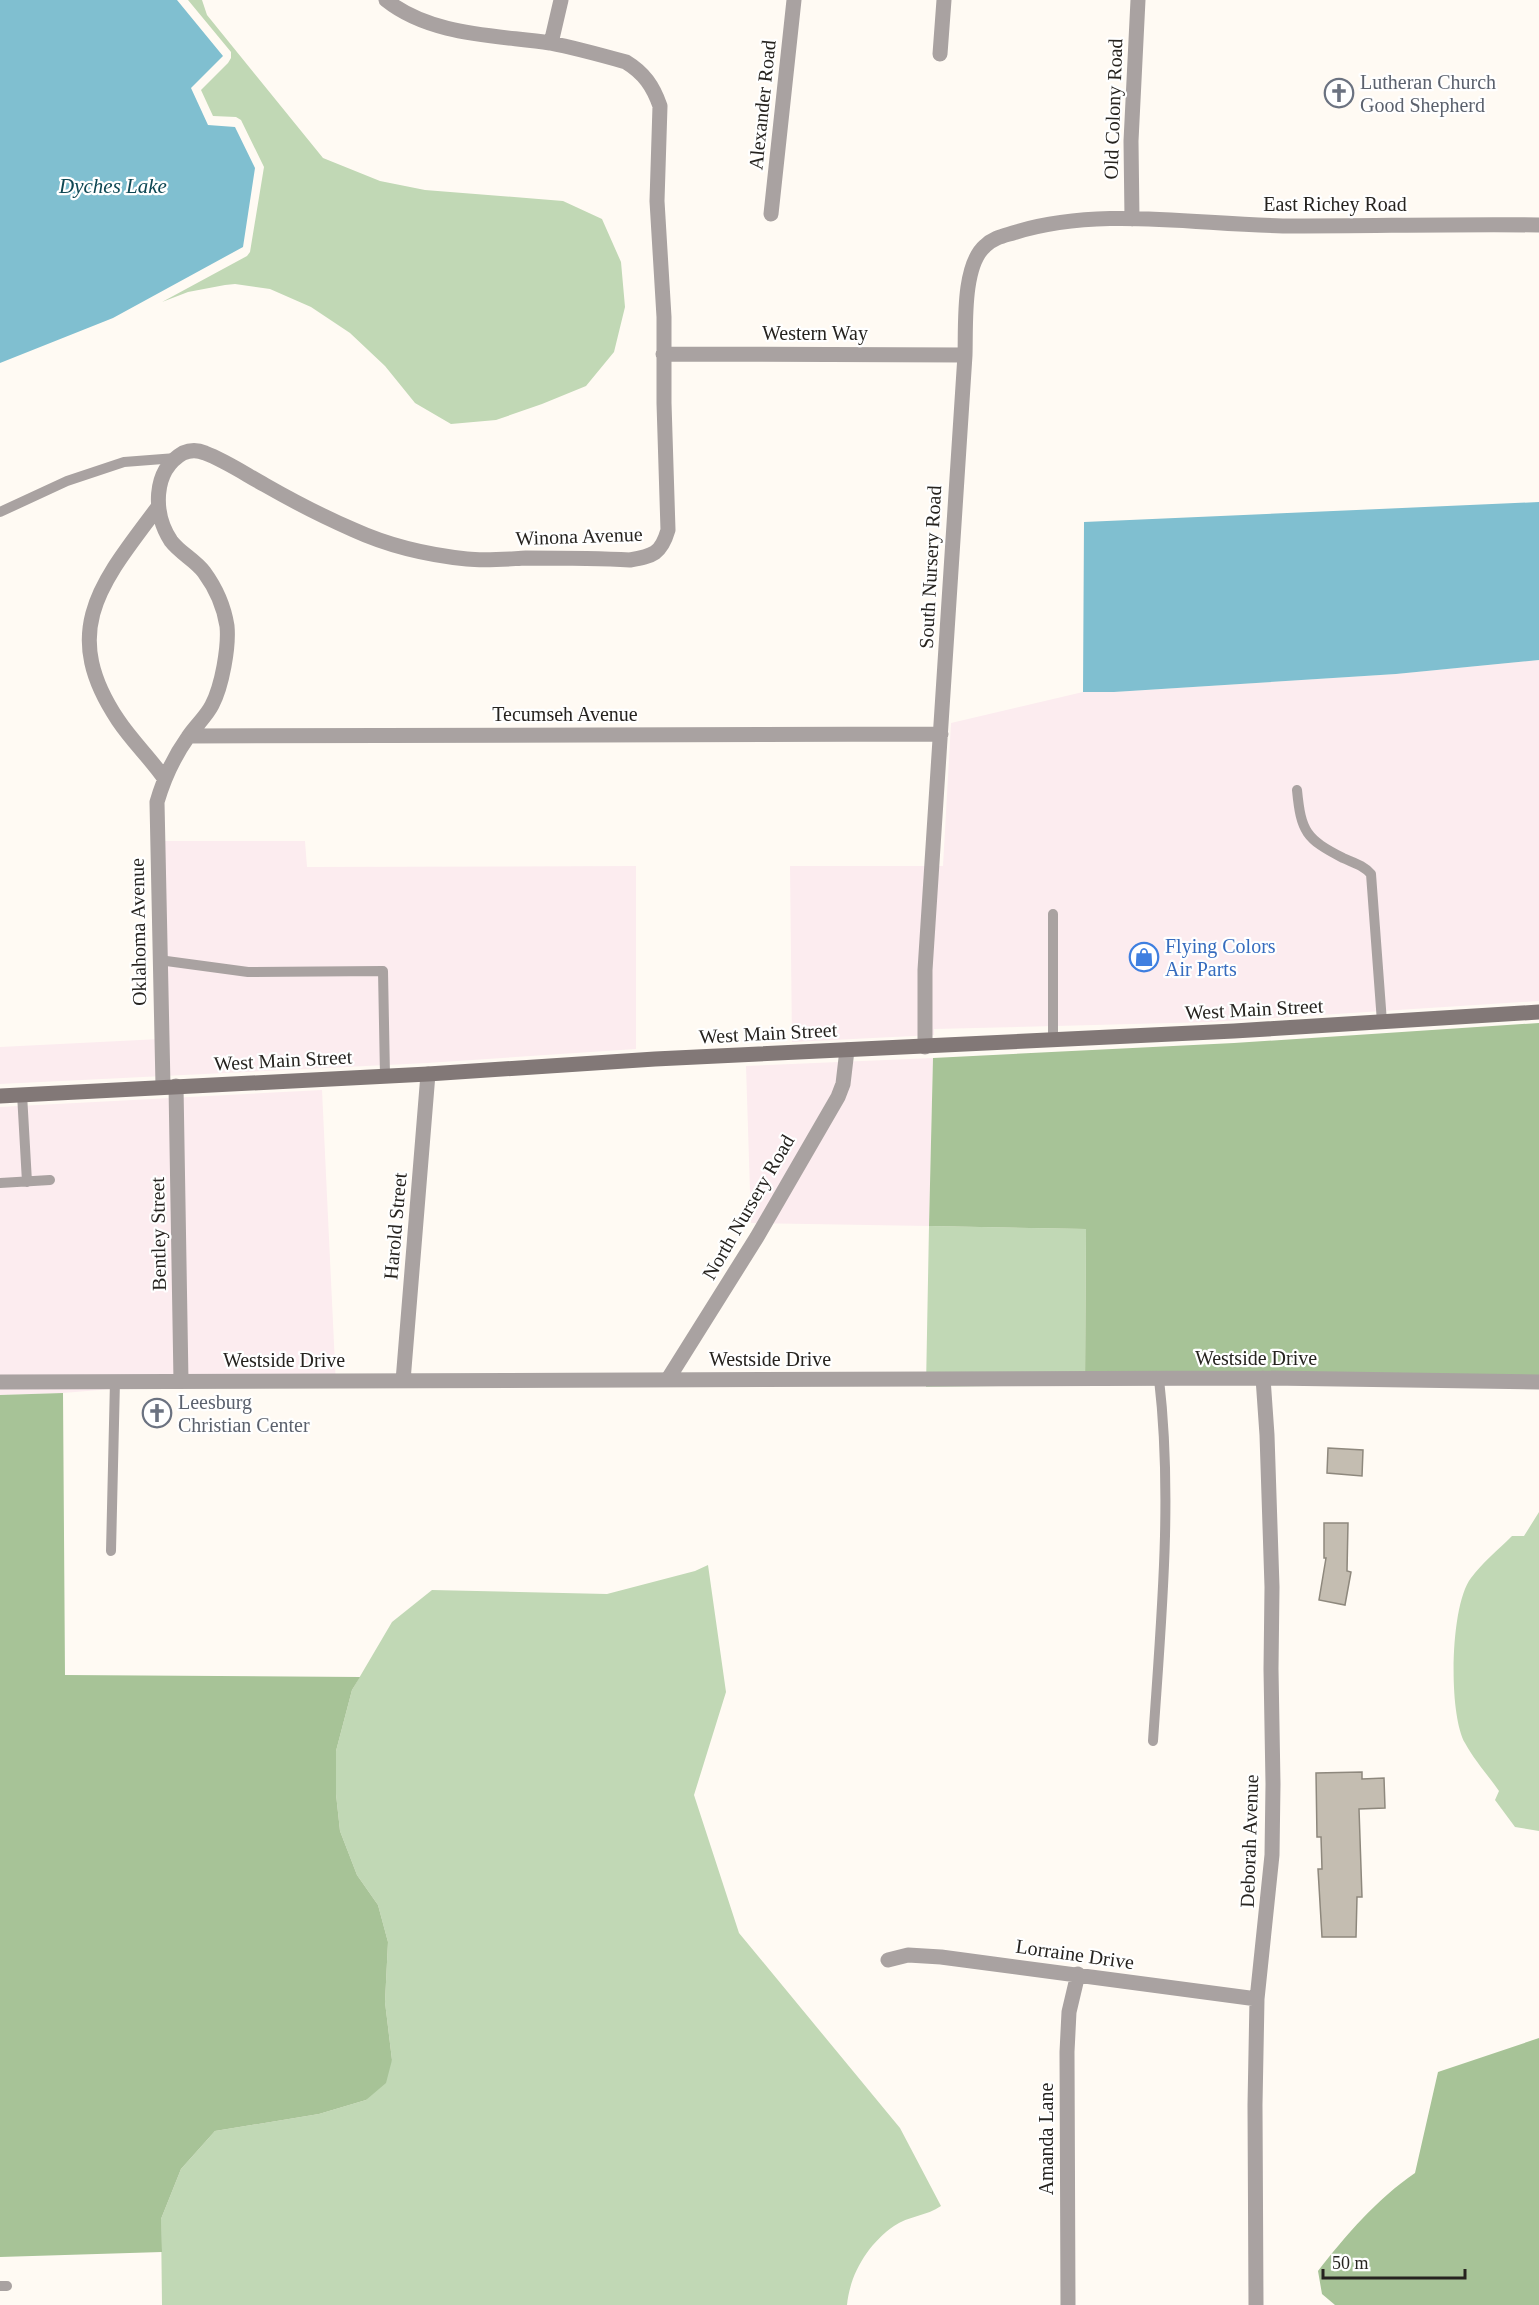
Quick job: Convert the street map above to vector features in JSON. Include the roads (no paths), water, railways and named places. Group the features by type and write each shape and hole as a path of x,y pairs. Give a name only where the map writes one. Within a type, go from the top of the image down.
{"main road":[{"name":"West Main Street","path":"0,1096 428,1074 655,1059 1053,1041 1539,1012"}],"street":[{"name":"Winona Avenue","path":"176,458 186,452 204,452 354,530 428,554 470,559 630,560 651,557 658,551 668,530 664,317 657,201 660,106 655,92 638,69 626,62 551,44 478,35 412,15 386,0"},
{"path":"551,44 561,0"},
{"name":"Alexander Road","path":"771,214 794,0"},
{"path":"940,54 944,0"},
{"name":"Old Colony Road","path":"1132,219 1131,141 1138,0"},
{"name":"East Richey Road","path":"1132,219 1291,226 1539,225"},
{"name":"South Nursery Road","path":"925,1047 925,970 967,300 974,263 983,247 992,240 1043,226 1132,219"},
{"name":"Western Way","path":"663,354 965,355"},
{"path":"164,778 119,722 105,698 92,670 88,650 88,629 96,603 127,548 158,507 159,484 166,468 176,458"},
{"name":"Oklahoma Avenue","path":"158,507 165,530 172,541 203,570 213,586 223,608 227,627 219,689 212,707 189,735 164,778 157,802 159,960 169,1086"},
{"name":"Tecumseh Avenue","path":"189,735 941,734"},
{"name":"North Nursery Road","path":"668,1379 757,1237 838,1097 843,1084 847,1050"},
{"name":"Harold Street","path":"403,1381 428,1074"},
{"name":"Bentley Street","path":"169,1086 181,1381"},
{"name":"Westside Drive","path":"0,1382 1263,1378 1539,1382"},
{"name":"Deborah Avenue","path":"1256,2305 1254,2105 1257,1999 1272,1855 1273,1784 1271,1575 1263,1378"},
{"name":"Lorraine Drive","path":"888,1960 908,1955 941,1957 1257,1999"},
{"name":"Amanda Lane","path":"1068,2305 1067,2052 1069,2012 1078,1974"}],"lane":[{"path":"0,512 67,481 124,462 176,458"},
{"path":"1297,790 1300,817 1306,833 1318,844 1364,867 1371,874 1382,1022"},
{"path":"1053,914 1053,1041"},
{"path":"159,960 248,972 383,970 385,1076"},
{"path":"22,1094 27,1182"},
{"path":"0,1183 50,1180"},
{"path":"1153,1741 1165,1575 1164,1423 1159,1379"},
{"path":"111,1551 115,1382"}],"water":[{"name":"Dyches Lake","path":"0,0 177,0 223,56 191,88 208,125 235,127 255,168 243,247 113,318 0,363"},
{"path":"1539,502 1539,660 1396,674 1083,692 1084,522"}],"place":[{"name":"Lutheran Church Good Shepherd","path":"1339,93"},
{"name":"Flying Colors Air Parts","path":"1144,957"},
{"name":"Leesburg Christian Center","path":"157,1413"}]}
